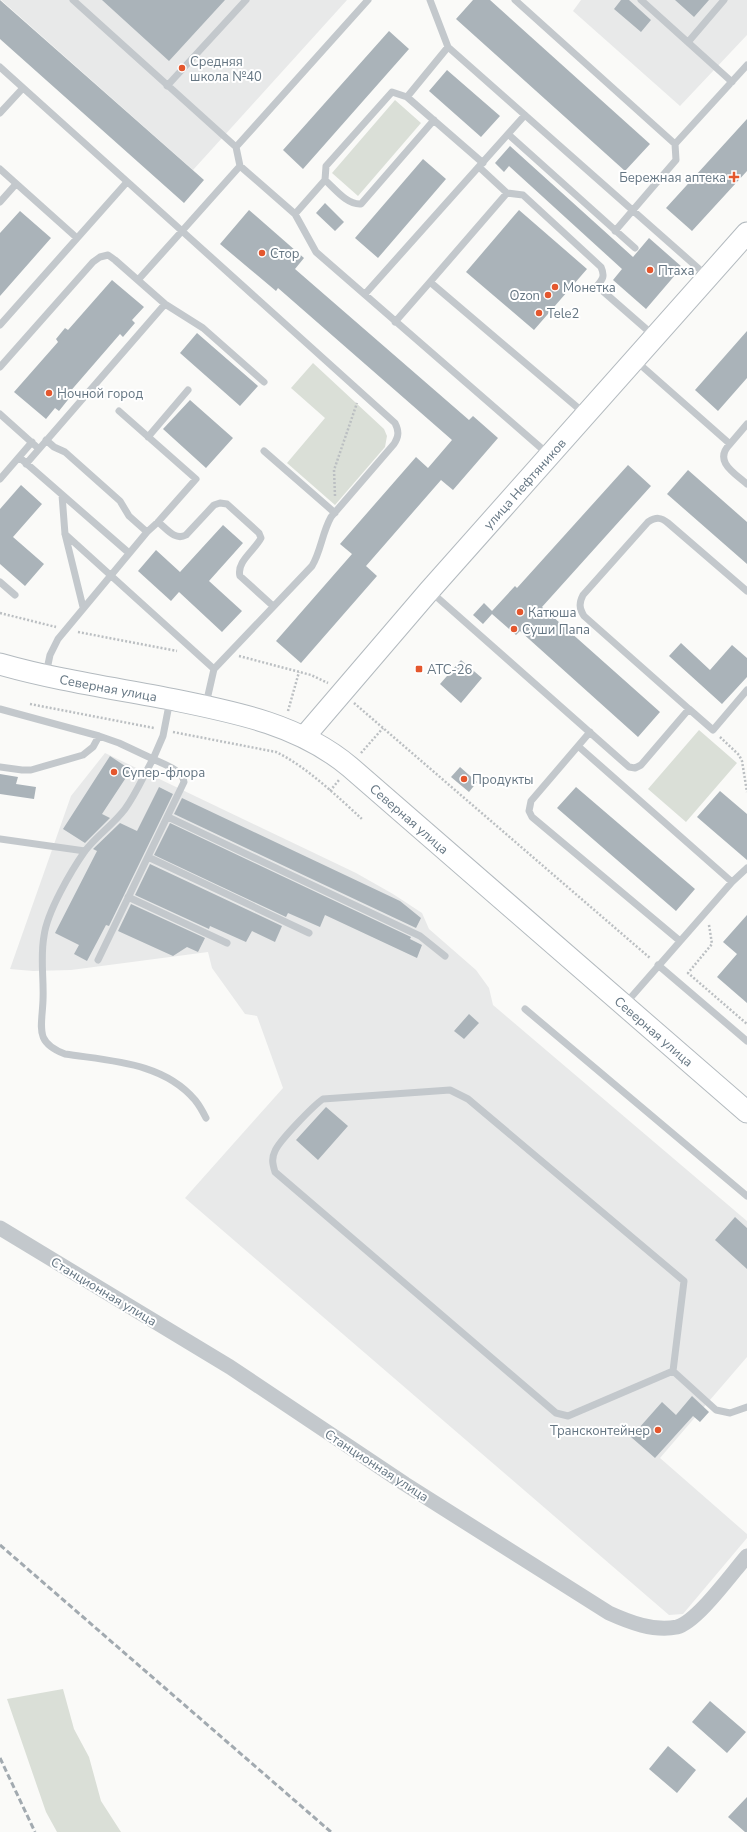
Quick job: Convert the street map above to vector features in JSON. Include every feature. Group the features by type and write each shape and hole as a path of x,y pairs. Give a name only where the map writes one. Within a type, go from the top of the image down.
{"main road":[{"name":"улица Нефтяников","path":"304,737 549,455 747,233"},
{"name":"Северная улица","path":"0,664 46,675 206,706 261,720 304,737 340,758 747,1112"}],"street":[{"name":"Станционная улица","path":"0,1228 230,1367 412,1488 602,1609 621,1618 664,1628 677,1627 686,1623 696,1614 747,1556"}],"lane":[{"path":"73,0 236,147 240,166 295,214 316,252 549,455"},
{"path":"167,86 246,0"},
{"path":"236,147 368,0"},
{"path":"430,0 448,47 708,277"},
{"path":"515,0 675,144 676,160 615,230"},
{"path":"642,0 689,41 732,82"},
{"path":"689,41 724,0"},
{"path":"407,97 448,47"},
{"path":"675,144 747,65"},
{"path":"0,67 396,423 398,437 394,444 335,513 325,528 318,556 312,566 214,669 206,706"},
{"path":"0,113 23,88"},
{"path":"295,214 325,180 326,166 392,92 407,97 434,120 481,165 507,193 523,196 602,267 604,272 603,279 598,286 655,337"},
{"path":"365,294 525,115"},
{"path":"325,180 354,205 360,204 434,120"},
{"path":"508,134 635,248"},
{"path":"138,280 240,166"},
{"path":"0,170 77,238"},
{"path":"0,325 127,182"},
{"path":"0,202 16,184"},
{"path":"396,322 507,193"},
{"path":"0,368 93,262 100,257 108,255 165,304 203,328 264,382"},
{"path":"430,282 586,414"},
{"path":"26,464 165,304"},
{"path":"635,359 730,444"},
{"path":"148,437 188,390"},
{"path":"46,675 54,647 83,607 147,532 158,522 196,479 119,411"},
{"path":"0,414 39,448"},
{"path":"747,424 723,454 723,460 726,465 747,484"},
{"path":"46,440 54,447 65,452 120,501 129,516 147,532"},
{"path":"0,479 32,442"},
{"path":"264,451 335,513"},
{"path":"19,457 129,553"},
{"path":"62,495 64,534 83,607"},
{"path":"158,522 176,537 181,538 186,535 214,505 220,503 227,504 259,533 261,538 258,544 240,565 240,576 273,606"},
{"path":"747,591 668,522 662,518 654,518 648,522 583,595 580,602 580,610 584,616 713,730 747,690"},
{"path":"64,534 214,669"},
{"path":"0,582 15,595"},
{"path":"430,591 629,767 635,768 641,765 689,709"},
{"path":"170,699 162,741 153,759 125,809 85,851 60,894 44,935 41,1034 46,1043 55,1050 65,1054 136,1065 154,1071 184,1089 195,1100 206,1118"},
{"path":"0,709 119,742 180,773 184,778 182,788 98,960"},
{"path":"590,732 531,801 529,811 532,817 680,942"},
{"path":"0,767 31,770 83,756 94,747 99,736"},
{"path":"578,746 732,882"},
{"path":"168,817 420,936 445,956"},
{"path":"0,839 85,851"},
{"path":"148,857 310,933"},
{"path":"624,1005 732,882 747,868"},
{"path":"128,897 227,943"},
{"path":"658,965 747,1041"},
{"path":"525,1009 747,1196"},
{"path":"450,1090 468,1099 684,1281 673,1371 568,1416 556,1413 275,1172 272,1162 275,1150 314,1106 323,1099 450,1090"},
{"path":"673,1371 716,1410 730,1413 747,1407"}],"path":[{"path":"335,513 334,470 361,391"},
{"path":"23,703 281,754 330,791 363,820"},
{"path":"713,730 739,755 742,761 747,792"},
{"path":"708,921 712,944 688,973 747,1024"}],"shaded area":[{"name":"Средняя школа №40","path":"1,0 347,0 193,170"},
{"path":"581,0 747,0 747,35 680,106 573,11"},
{"path":"395,100 421,123 358,196 332,173"},
{"path":"313,363 384,429 387,436 385,447 335,505 287,463 325,418 291,388"},
{"path":"699,730 737,763 686,822 648,789"},
{"path":"105,753 356,873 393,894 422,913 429,929 476,970 489,988 493,1005 747,1221 747,1357 660,1458 747,1534 747,1538 683,1614 669,1615 185,1198 283,1088 257,1016 245,1014 212,968 208,952 71,970 33,971 10,969 71,796"},
{"path":"63,1689 74,1729 89,1757 101,1801 121,1832 57,1832 46,1812 7,1699"}],"building":[{"path":"0,0 204,180 184,203 0,39"},
{"path":"102,0 225,0 169,61"},
{"path":"473,0 490,0 650,144 625,171 456,19"},
{"path":"621,0 629,0 651,20 641,32 614,9"},
{"path":"675,0 709,0 694,17"},
{"path":"389,31 409,49 303,169 283,150"},
{"path":"447,70 500,116 481,137 429,91"},
{"path":"747,119 747,171 692,231 666,208"},
{"path":"510,146 633,257 649,238 682,267 646,309 613,280 622,269 509,166 504,172 495,163"},
{"path":"423,159 446,179 378,258 355,238"},
{"path":"325,203 344,222 335,231 316,213"},
{"path":"249,210 304,258 295,269 469,420 473,416 498,438 453,490 441,480 366,566 377,576 301,663 276,641 352,554 340,544 416,457 428,468 452,440 278,288 276,291 220,244"},
{"path":"519,210 587,269 534,330 466,272"},
{"path":"20,211 51,238 0,296 0,233"},
{"path":"112,280 144,307 132,320 135,323 123,337 120,334 68,394 71,396 59,411 55,408 46,419 14,392 58,342 56,339 65,328 68,330"},
{"path":"747,331 747,378 718,411 695,390"},
{"path":"197,333 258,386 240,406 180,353"},
{"path":"190,400 233,438 206,468 163,429"},
{"path":"628,465 651,486 542,607 660,712 638,737 520,631 516,635 492,614 483,624 473,615 484,603 492,611 515,586 517,588"},
{"path":"688,470 747,522 747,564 667,494"},
{"path":"21,485 42,504 13,537 44,564 25,586 0,564 0,509"},
{"path":"223,525 243,543 209,581 242,611 222,632 179,592 171,601 138,571 156,550 180,572"},
{"path":"681,643 710,670 732,645 747,658 747,677 722,704 669,656"},
{"path":"461,660 482,678 461,703 440,684"},
{"path":"110,756 131,770 102,814 110,818 85,843 63,829"},
{"name":"Продукты","path":"460,767 477,782 469,792 451,777"},
{"path":"0,774 18,777 16,784 36,787 34,799 0,794"},
{"path":"159,787 173,794 109,926 106,925 87,961 74,954 79,945 55,933 97,851 93,849 120,823 137,831"},
{"path":"576,787 695,889 676,911 557,808"},
{"path":"720,791 747,814 747,860 697,817"},
{"path":"182,798 400,901 421,918 416,928 174,814"},
{"path":"170,823 411,937 410,939 422,945 417,958 325,915 320,927 288,913 286,917 154,855"},
{"path":"150,864 282,926 275,942 252,931 246,942 210,926 209,929 135,895"},
{"path":"131,904 205,938 198,952 187,947 173,956 118,931"},
{"path":"747,915 747,1003 717,977 737,954 723,942"},
{"path":"469,1014 479,1023 464,1039 454,1031"},
{"path":"326,1107 348,1126 318,1160 296,1140"},
{"path":"735,1217 747,1228 747,1269 715,1240"},
{"name":"Трансконтейнер","path":"692,1396 709,1412 700,1422 693,1416 655,1458 631,1437 662,1402 676,1415"},
{"path":"710,1701 746,1732 727,1753 692,1722"},
{"path":"668,1746 696,1770 677,1793 649,1769"},
{"path":"747,1797 747,1832 745,1832 728,1817"}],"railway":[{"path":"0,1545 331,1832"},
{"path":"0,1758 35,1832"}],"place":[{"name":"Средняя школа №40","path":"182,68"},
{"name":"Бережная аптека","path":"734,177"},
{"name":"Стор","path":"262,253"},
{"name":"Птаха","path":"650,270"},
{"name":"Монетка","path":"555,287"},
{"name":"Ozon","path":"548,295"},
{"name":"Tele2","path":"539,313"},
{"name":"Ночной город","path":"49,393"},
{"name":"Катюша","path":"520,612"},
{"name":"Суши Папа","path":"514,629"},
{"name":"АТС-26","path":"419,669"},
{"name":"Супер-флора","path":"114,772"},
{"name":"Продукты","path":"464,779"},
{"name":"Трансконтейнер","path":"658,1430"}]}
